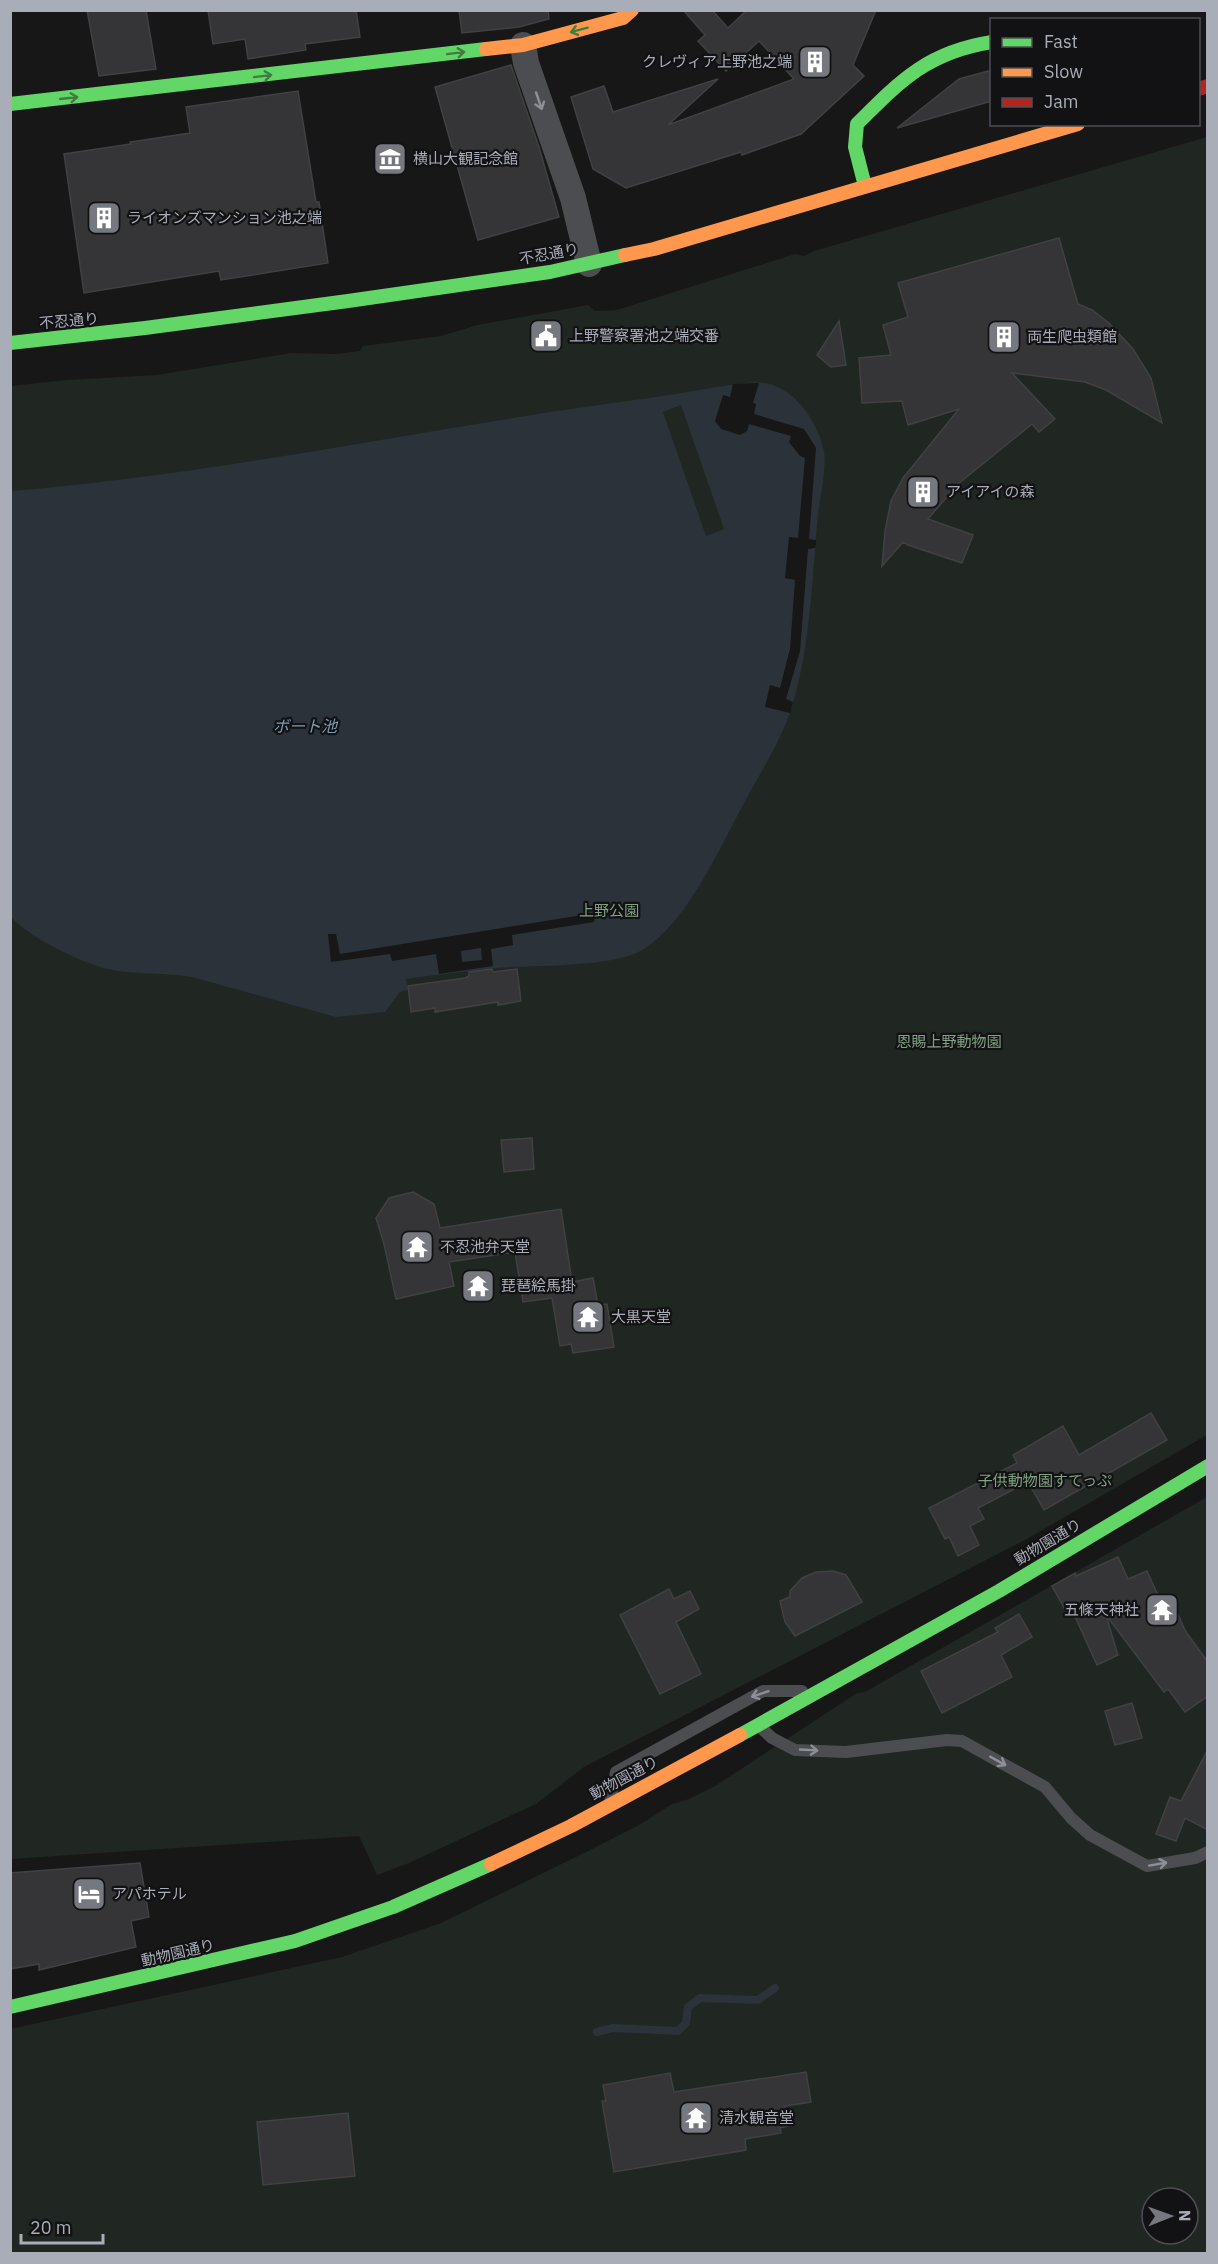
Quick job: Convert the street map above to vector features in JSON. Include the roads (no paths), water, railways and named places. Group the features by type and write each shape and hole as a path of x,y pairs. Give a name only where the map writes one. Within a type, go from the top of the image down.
{"street":[{"path":"10,104 523,45 623,18 632,10"},
{"path":"865,186 854,146 853,135 857,124 908,74 935,58 963,46 990,42"},
{"path":"523,45 526,63 579,220 589,264"},
{"name":"不忍通り","path":"10,343 217,320 550,272 654,249 1071,126"},
{"name":"動物園通り","path":"10,2007 295,1941 393,1907 457,1881 610,1804 818,1692 999,1591 1208,1466"}],"lane":[{"path":"610,1804 616,1772 763,1690 818,1692"},
{"path":"758,1725 772,1738 795,1749 846,1752 947,1740 962,1741 1045,1787 1071,1818 1090,1835 1147,1866 1195,1858 1208,1852"}],"water":[{"name":"ボート池","path":"755,382 769,384 792,396 812,421 824,451 824,473 803,659 792,707 782,732 713,863 675,921 660,937 644,949 614,960 594,963 496,968 406,979 408,990 400,992 385,1012 336,1017 192,977 118,971 91,964 46,943 11,917 10,491 167,474 556,411","holes":["681,405 724,529 706,536 663,412"]}],"waterway":[{"path":"597,2032 613,2028 678,2031 686,2023 688,2007 700,1998 758,2000 775,1988"}],"place":[{"name":"クレヴィア上野池之端","path":"815,62"},
{"name":"横山大観記念館","path":"390,159"},
{"name":"ライオンズマンション池之端","path":"104,218"},
{"name":"上野警察署池之端交番","path":"546,336"},
{"name":"両生爬虫類館","path":"1004,337"},
{"name":"アイアイの森","path":"923,492"},
{"name":"不忍池弁天堂","path":"417,1247"},
{"name":"琵琶絵馬掛","path":"478,1286"},
{"name":"大黒天堂","path":"588,1317"},
{"name":"五條天神社","path":"1162,1610"},
{"name":"アパホテル","path":"89,1894"},
{"name":"清水観音堂","path":"696,2118"}],"park label":[{"name":"上野公園","path":"609,911"},
{"name":"恩賜上野動物園","path":"949,1042"},
{"name":"子供動物園すてっぷ","path":"1045,1481"}]}
